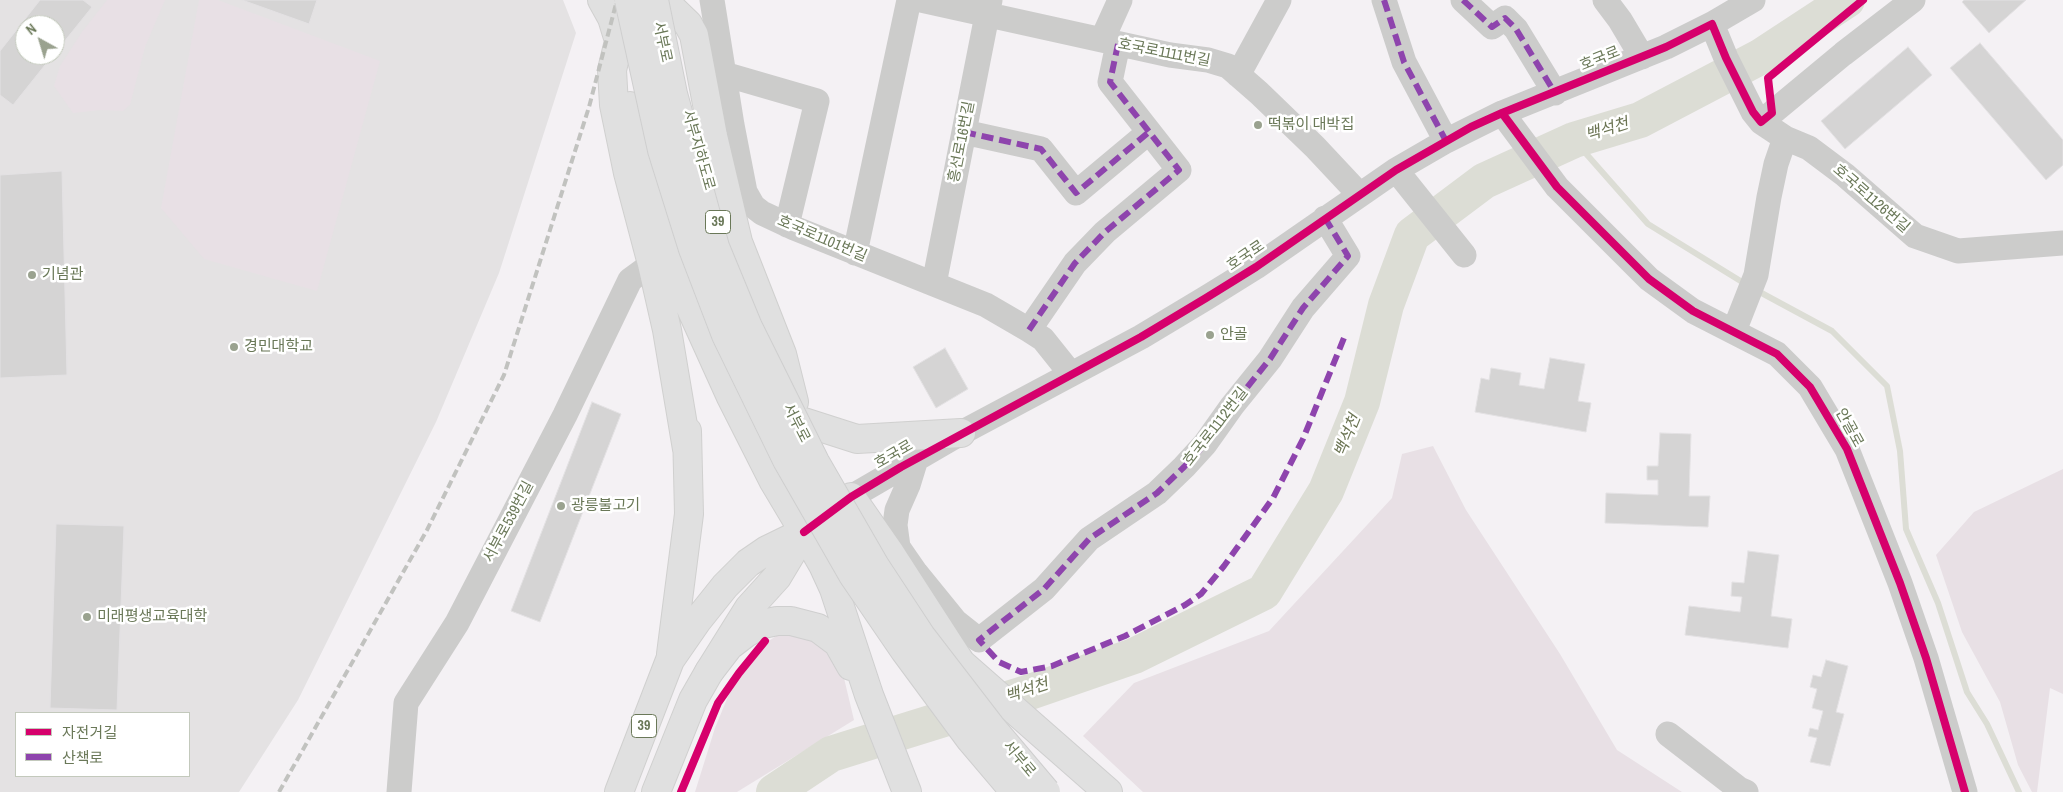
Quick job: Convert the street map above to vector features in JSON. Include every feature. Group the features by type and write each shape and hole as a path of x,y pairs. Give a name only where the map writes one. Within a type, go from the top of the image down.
{"main road":[{"path":"602,0 612,18 619,41"},
{"name":"서부로","path":"629,0 662,150 693,249 730,344 787,460 853,576 970,739 1015,792"},
{"name":"서부로","path":"654,0 673,94 715,247 752,335 815,462 880,573 921,636 991,727 1046,792"},
{"path":"672,20 662,14 644,16 628,26 619,41 612,70 614,105 628,173 652,264 687,449"},
{"name":"서부로","path":"672,20 688,24 694,35 713,136 738,242 782,354 794,406 860,492"},
{"name":"39","path":"630,106 688,302 735,406 773,480 804,532"},
{"name":"39","path":"670,660 689,514 687,449 688,302"},
{"path":"794,406 858,439 962,433"},
{"path":"860,492 868,503 871,514 890,553 961,663 1108,792"},
{"name":"호국로","path":"619,792 670,660 697,621 725,586 748,563 767,550 804,532 860,492"},
{"path":"804,532 834,588 869,695 907,792"},
{"name":"호국로","path":"656,792 693,700 708,672 749,608 777,577 804,532"},
{"path":"708,672 729,646 746,633 763,624 791,621 818,628 838,643 869,695"}],"street":[{"name":"호국로1101번길","path":"712,0 745,192 753,206 762,213 787,225 986,305 1043,339 1070,374"},
{"path":"855,253 909,0"},
{"name":"호국로1111번길","path":"921,0 989,7 1110,42 1170,55 1208,60 1228,66 1259,93 1359,194"},
{"path":"1030,330 1075,264 1093,244 1140,201 1179,170 1110,82 1110,42 1120,0"},
{"path":"1238,75 1279,0"},
{"path":"1384,0 1404,62 1446,141"},
{"path":"1463,0 1492,28 1504,18 1516,29 1555,93"},
{"path":"1605,0 1620,20 1642,57"},
{"name":"호국로","path":"860,492 962,433 1141,337 1256,267 1359,194 1446,141 1502,113 1642,57 1712,24 1753,0"},
{"path":"1712,24 1726,58 1757,117 1913,0"},
{"name":"흥선로16번길","path":"934,284 989,7"},
{"path":"724,74 817,101 787,225"},
{"name":"안골로","path":"1502,113 1556,187 1649,279 1693,311 1777,354 1810,387 1847,449 1900,583 1926,658 1965,792"},
{"name":"호국로1126번길","path":"1757,117 1785,138 1809,148 1845,175 1914,236 1958,251 2063,243"},
{"path":"964,132 1041,149 1076,193 1149,132"},
{"path":"1734,331 1756,275 1769,197 1776,164 1785,138"},
{"path":"1396,170 1464,255"},
{"name":"호국로1112번길","path":"916,459 908,486 897,510 894,526 898,547 916,573 955,621 979,640 1044,588 1089,539 1157,493 1184,468 1205,444 1232,406 1270,359 1303,308 1348,256 1326,218"},
{"name":"서부로539번길","path":"399,792 406,703 457,623 565,415 630,280 652,264"},
{"path":"1668,734 1739,789 1746,792"}],"shaded area":[{"name":"경민대학교","path":"0,0 563,0 576,33 499,273 436,422 298,700 239,792 0,792"},
{"path":"107,0 165,0 145,47 130,105 123,111 101,110 73,113 54,86 60,66 65,65 65,58 82,32"},
{"path":"199,0 218,0 380,61 317,291 204,259 161,208"},
{"path":"1433,446 1466,510 1560,654 1617,750 1682,792 1143,792 1083,736 1134,683 1269,631 1392,498 1402,454"},
{"path":"2063,469 2063,694 2050,688 2037,792 2032,792 2018,765 2000,702 1962,632 1936,555 1974,512"},
{"path":"785,630 819,630 838,653 854,720 737,792 695,792 715,728 729,694 751,653"}],"building":[{"path":"40,0 83,0 92,7 65,41 65,15 28,15"},
{"path":"242,0 317,0 309,24"},
{"path":"1964,0 2026,0 1989,33 1962,2"},
{"path":"15,32 15,65 45,65 13,105 0,95 0,51"},
{"path":"1980,43 2063,140 2063,165 2046,180 1950,68"},
{"path":"1908,47 1932,75 1845,149 1821,121"},
{"name":"기념관","path":"62,171 67,375 0,378 0,175"},
{"path":"945,348 968,389 936,408 913,367"},
{"path":"1550,358 1585,364 1578,401 1591,403 1586,432 1475,412 1481,378 1489,380 1491,368 1521,373 1519,385 1544,389"},
{"path":"592,402 621,414 540,622 511,611"},
{"path":"1660,433 1691,434 1689,496 1710,496 1708,527 1605,523 1606,493 1658,495 1658,480 1647,480 1647,466 1658,466"},
{"name":"미래평생교육대학","path":"56,524 124,526 117,710 50,708"},
{"path":"1748,551 1779,555 1771,616 1792,619 1788,648 1685,635 1689,606 1740,612 1742,597 1731,596 1732,582 1744,583"},
{"path":"1826,660 1848,666 1836,712 1844,714 1830,766 1810,762 1817,738 1808,736 1810,728 1818,730 1823,711 1812,708 1817,689 1810,687 1813,675 1821,677"}],"waterway":[{"name":"백석천","path":"774,792 831,754 1024,694 1134,656 1264,592 1326,491 1362,402 1386,305 1412,235 1484,181 1574,140 1640,120 1760,57 1847,0"},
{"path":"1574,140 1648,224 1747,285"},
{"path":"1756,290 1832,331 1887,386 1900,451 1906,529 1938,603 1967,692 1987,724 2019,792"}],"railway":[{"path":"279,792 427,530 504,375 589,107 617,0"}],"marked path":[{"path":"1384,0 1404,62 1446,141"},
{"path":"1463,0 1492,27 1505,18 1516,29 1555,93"},
{"path":"1029,330 1075,263 1105,232 1179,170 1110,82 1118,44"},
{"path":"964,132 1041,149 1076,193 1149,132"},
{"path":"1325,218 1348,256 1303,308 1270,359 1232,406 1205,444 1157,493 1089,539 1044,589 979,640 999,662 1021,672 1052,666 1125,636 1185,605 1201,594 1224,566 1273,498 1303,439 1346,333"}],"cycle path":[{"path":"804,532 851,497 901,467 1141,337 1206,298 1256,267 1396,170 1471,127 1502,113 1666,47 1712,24 1726,58 1753,112 1761,122 1772,113 1768,78 1863,0"},
{"path":"1502,113 1557,187 1649,279 1693,311 1777,354 1810,387 1847,449 1900,583 1926,658 1965,792"},
{"path":"681,792 718,703 765,641"}],"place":[{"name":"떡볶이 대박집","path":"1258,125"},
{"name":"기념관","path":"32,275"},
{"name":"안골","path":"1210,335"},
{"name":"경민대학교","path":"234,347"},
{"name":"광릉불고기","path":"561,506"},
{"name":"미래평생교육대학","path":"87,617"}]}
